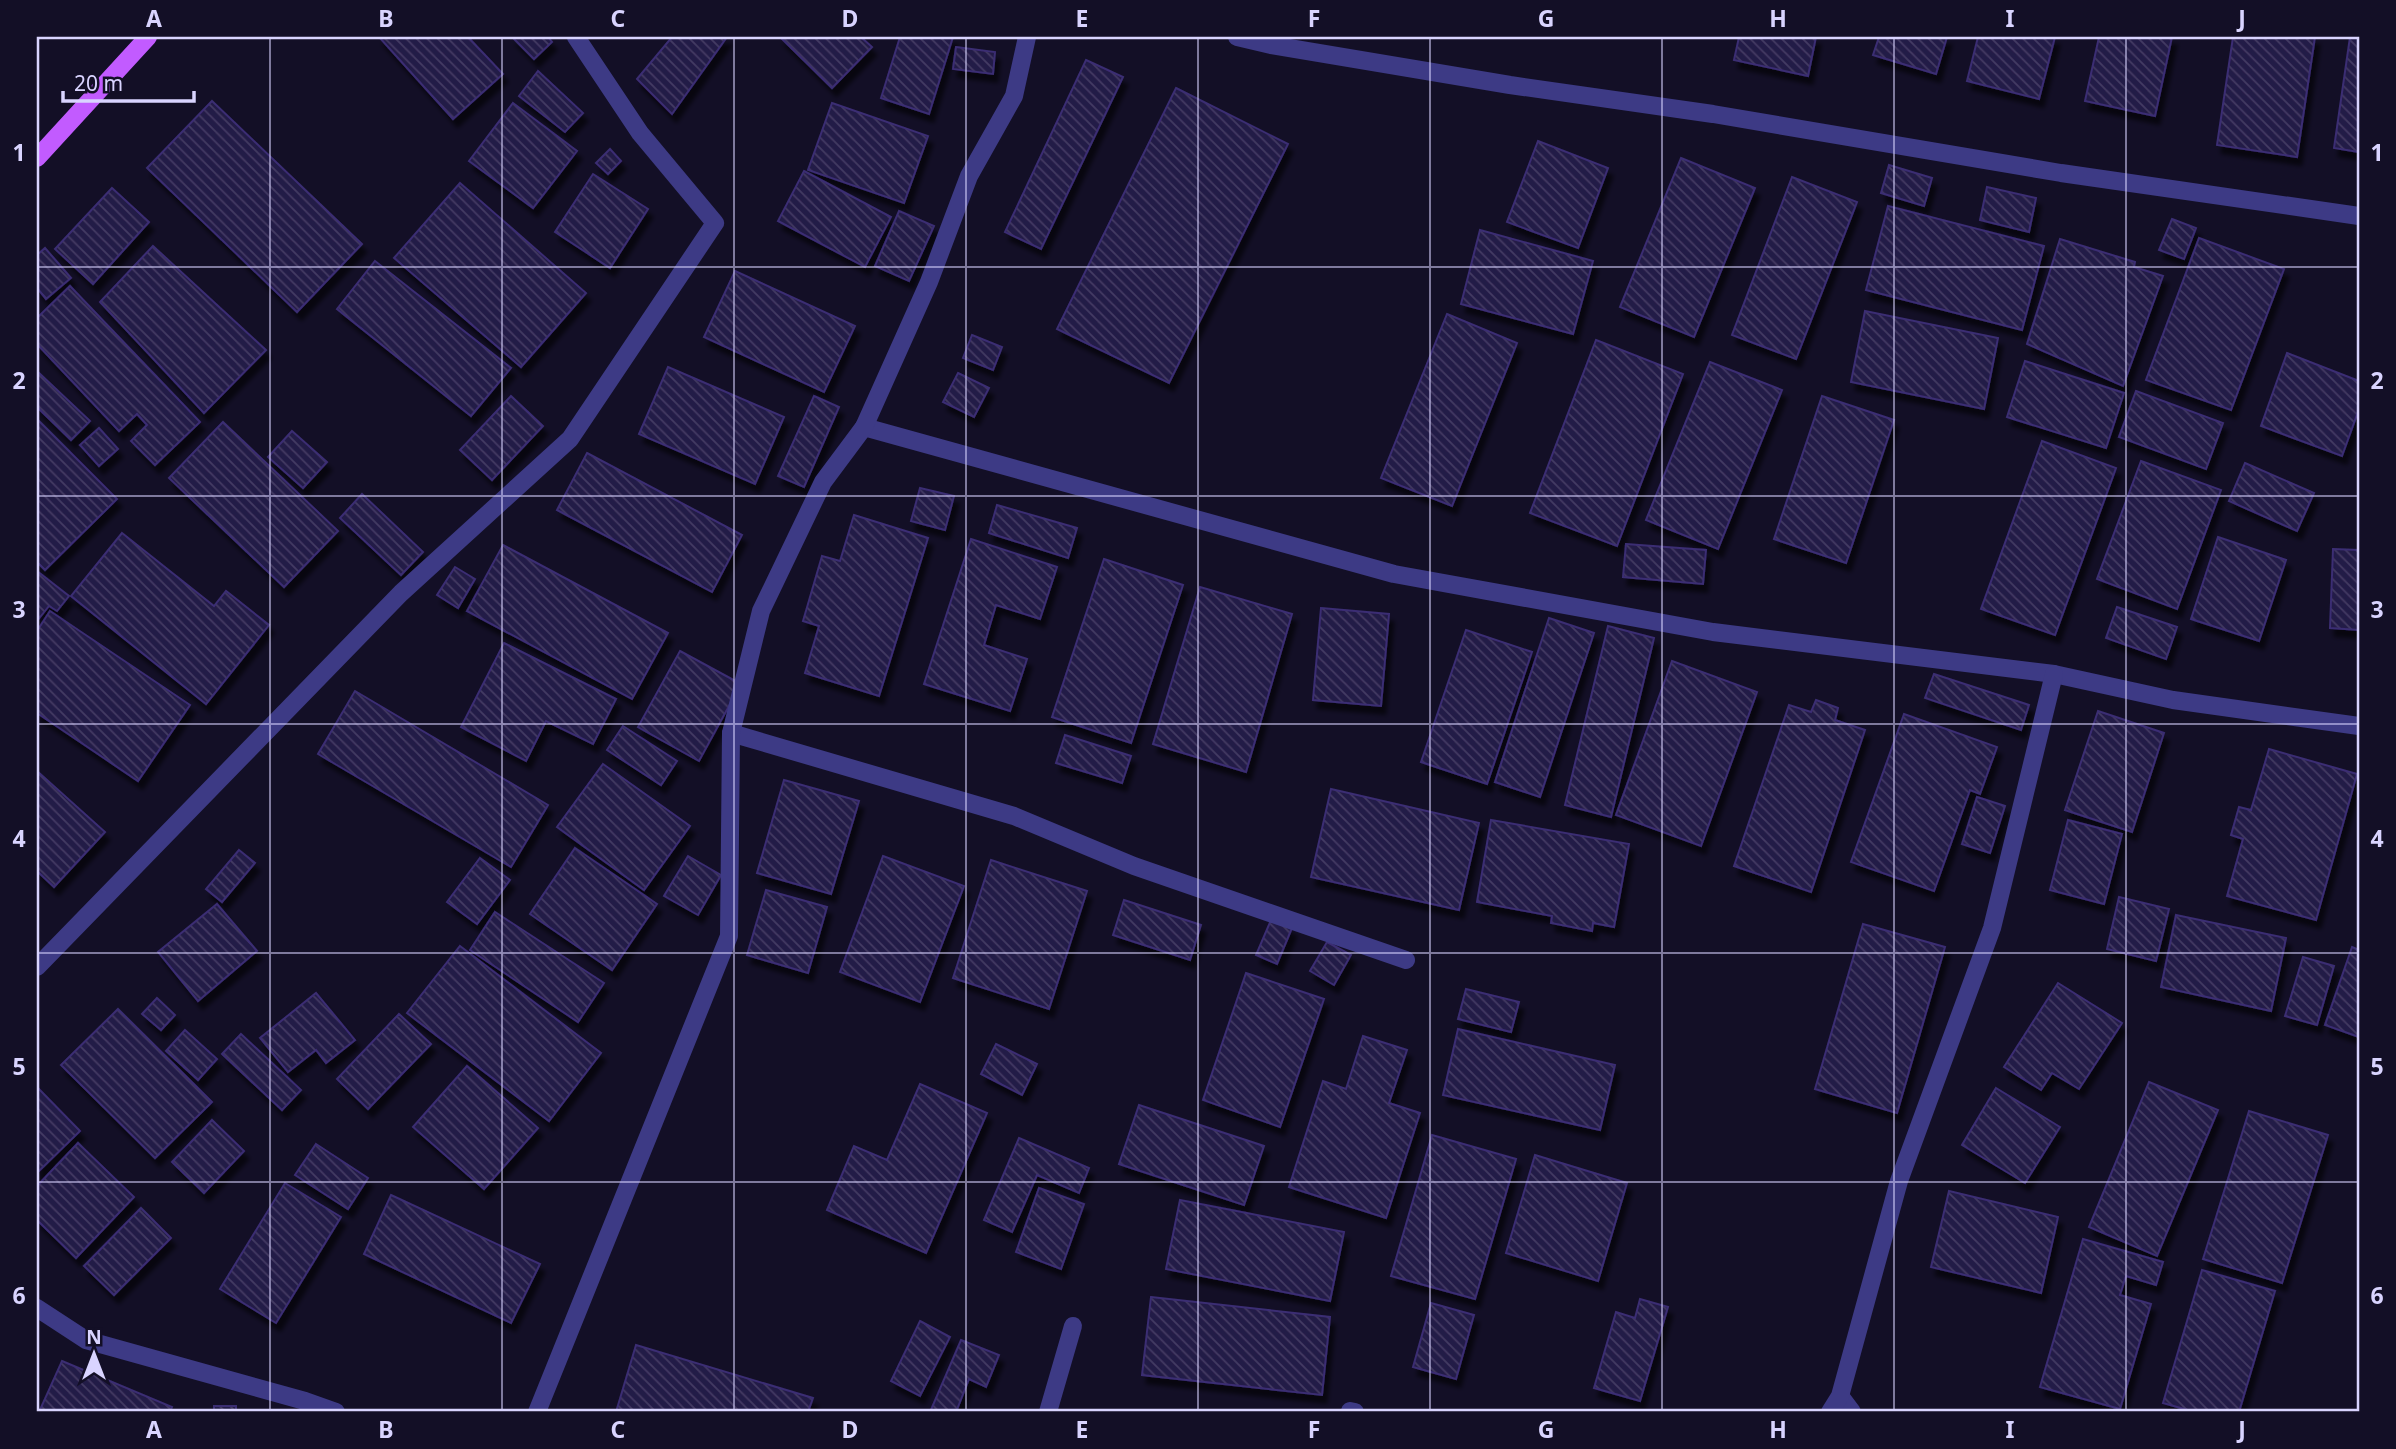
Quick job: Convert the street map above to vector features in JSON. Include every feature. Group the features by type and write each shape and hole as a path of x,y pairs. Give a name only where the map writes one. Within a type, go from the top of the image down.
{"main road":[{"path":"37,158 148,37"}],"street":[{"path":"37,967 401,593 570,439 715,223 639,133 576,37"},
{"path":"537,1412 729,936 730,733 761,611 823,482 864,427 929,282 969,176 1014,96 1027,37"},
{"path":"1237,37 1278,41 1510,85 1713,114 2061,173 2359,216"},
{"path":"864,427 1394,574 1713,632 2054,674 2173,700 2359,726"},
{"path":"1830,1412 1840,1396 1899,1181 1992,928 2054,674"},
{"path":"730,733 1014,816 1134,866 1406,960"},
{"path":"37,1308 86,1340 336,1412"},
{"path":"1048,1412 1073,1326"},
{"path":"1840,1396 1852,1412"}],"building":[{"path":"379,37 468,37 503,74 453,119"},
{"path":"512,37 548,37 552,42 534,59"},
{"path":"672,37 727,37 672,114 637,79"},
{"path":"780,37 861,37 872,47 832,88"},
{"path":"900,37 953,37 929,114 881,98"},
{"path":"1739,37 1816,37 1808,76 1734,60"},
{"path":"1879,37 1947,37 1936,74 1873,55"},
{"path":"1978,37 2055,37 2039,99 1967,81"},
{"path":"2099,37 2172,37 2155,116 2085,101"},
{"path":"2233,37 2315,37 2297,157 2217,145"},
{"path":"2350,37 2359,37 2359,152 2334,148"},
{"path":"956,47 995,52 993,74 953,69"},
{"path":"1086,60 1123,77 1041,249 1005,232"},
{"path":"538,71 583,113 565,132 519,96"},
{"path":"1176,88 1288,144 1169,383 1057,329"},
{"path":"212,101 362,244 297,312 147,168"},
{"path":"513,103 577,151 533,208 469,161"},
{"path":"832,103 928,136 904,203 808,170"},
{"path":"1538,141 1608,168 1578,248 1507,222"},
{"path":"610,149 621,161 608,174 596,163"},
{"path":"1681,158 1755,188 1694,337 1620,307"},
{"path":"1889,165 1932,178 1924,206 1881,193"},
{"path":"804,171 891,217 865,267 778,221"},
{"path":"593,174 648,209 610,268 555,232"},
{"path":"1792,177 1857,202 1796,359 1732,335"},
{"path":"460,183 586,293 521,367 394,258"},
{"path":"1987,187 2036,198 2029,232 1980,220"},
{"path":"112,188 149,222 93,284 55,249"},
{"path":"1888,206 2044,246 2022,330 1866,290"},
{"path":"899,211 934,226 909,281 875,266"},
{"path":"2172,219 2196,228 2184,259 2159,250"},
{"path":"1480,230 1593,261 1573,334 1461,304"},
{"path":"2199,238 2284,269 2231,410 2146,380"},
{"path":"2060,239 2135,262 2134,267 2163,276 2123,386 2027,344"},
{"path":"153,246 266,350 204,413 100,302"},
{"path":"45,248 71,278 46,299 37,288 37,255"},
{"path":"375,261 511,368 471,416 337,309"},
{"path":"735,271 855,326 824,392 704,337"},
{"path":"70,286 200,422 155,465 131,441 147,425 137,414 119,431 37,344 37,318"},
{"path":"1865,311 1998,338 1984,409 1851,382"},
{"path":"1447,314 1517,343 1452,506 1381,478"},
{"path":"972,335 1002,347 993,370 963,358"},
{"path":"1596,340 1683,374 1617,546 1530,513"},
{"path":"2287,353 2359,381 2359,409 2342,456 2261,426"},
{"path":"2025,361 2124,393 2106,448 2007,417"},
{"path":"1710,362 1782,390 1718,549 1646,520"},
{"path":"668,367 784,417 755,484 639,434"},
{"path":"38,372 90,421 71,440 37,407"},
{"path":"958,373 989,388 974,417 943,402"},
{"path":"2136,391 2223,423 2206,469 2119,437"},
{"path":"511,396 543,426 492,480 460,450"},
{"path":"814,396 839,407 804,487 778,476"},
{"path":"1822,396 1894,420 1846,563 1774,539"},
{"path":"37,419 117,499 45,570 37,562"},
{"path":"223,422 338,531 284,587 169,478"},
{"path":"99,428 118,449 99,466 80,445"},
{"path":"292,431 327,462 303,488 268,457"},
{"path":"2042,441 2116,468 2055,635 1981,609"},
{"path":"587,453 742,535 712,592 557,510"},
{"path":"2141,461 2221,490 2177,609 2097,579"},
{"path":"2245,463 2314,493 2297,531 2229,501"},
{"path":"920,488 954,496 945,530 911,521"},
{"path":"362,494 423,552 401,575 340,518"},
{"path":"997,505 1077,528 1068,558 989,533"},
{"path":"854,515 928,538 879,696 805,673 819,626 803,621 822,556 840,561"},
{"path":"122,533 214,606 226,591 269,625 206,704 71,596"},
{"path":"2218,537 2286,560 2259,641 2191,619"},
{"path":"971,539 1057,567 1040,619 996,605 984,645 1027,659 1010,711 924,684"},
{"path":"1626,544 1706,550 1703,584 1623,577"},
{"path":"503,545 668,633 632,699 467,611"},
{"path":"2333,549 2359,550 2359,630 2330,628"},
{"path":"1104,559 1183,585 1131,743 1052,717"},
{"path":"455,567 475,579 458,608 437,595"},
{"path":"37,571 69,596 57,611 49,606 37,621"},
{"path":"1200,587 1292,614 1246,772 1153,744"},
{"path":"2117,607 2177,627 2166,659 2106,638"},
{"path":"1321,608 1389,614 1381,706 1313,700"},
{"path":"50,611 190,705 138,781 37,713 37,631"},
{"path":"1549,618 1594,633 1540,797 1495,782"},
{"path":"1608,626 1654,638 1611,817 1565,805"},
{"path":"1466,630 1532,652 1487,784 1421,762"},
{"path":"504,643 616,699 593,744 546,721 526,761 461,727"},
{"path":"680,651 741,684 699,761 638,727"},
{"path":"1672,661 1757,692 1701,846 1616,815"},
{"path":"1934,674 2029,705 2021,730 1925,698"},
{"path":"355,691 548,805 511,867 318,754"},
{"path":"1816,700 1838,708 1835,720 1865,730 1811,892 1734,866 1789,705 1811,712"},
{"path":"2098,711 2164,733 2132,832 2065,810"},
{"path":"1904,714 1997,747 1980,794 1970,790 1934,891 1851,862"},
{"path":"623,726 677,761 661,785 607,750"},
{"path":"1065,735 1131,756 1122,783 1056,763"},
{"path":"2269,749 2357,774 2316,920 2227,896 2243,839 2231,835 2239,807 2251,810"},
{"path":"603,764 690,826 644,890 557,827"},
{"path":"37,771 105,832 54,887 37,871"},
{"path":"784,780 859,801 831,894 757,873"},
{"path":"1331,789 1479,823 1459,910 1311,877"},
{"path":"1977,797 2005,806 1990,853 1962,844"},
{"path":"1491,820 1629,844 1614,927 1593,923 1592,931 1551,923 1552,916 1477,902"},
{"path":"2068,820 2122,834 2104,904 2050,890"},
{"path":"575,848 657,904 612,970 530,914"},
{"path":"239,850 255,863 222,902 206,889"},
{"path":"688,856 721,875 698,915 664,896"},
{"path":"883,856 964,886 920,1002 840,972"},
{"path":"480,858 510,880 477,924 447,902"},
{"path":"991,860 1087,891 1049,1009 953,978"},
{"path":"766,890 827,907 808,973 747,955"},
{"path":"2119,897 2169,909 2156,961 2107,949"},
{"path":"1124,900 1201,925 1190,960 1113,935"},
{"path":"217,904 257,951 198,1001 158,952"},
{"path":"495,912 604,983 578,1022 470,950"},
{"path":"2176,915 2286,938 2271,1011 2161,987"},
{"path":"1271,920 1292,928 1277,964 1256,955"},
{"path":"1863,924 1945,947 1897,1113 1815,1089"},
{"path":"1327,942 1351,955 1334,985 1310,971"},
{"path":"460,946 601,1053 549,1121 407,1013"},
{"path":"2352,947 2359,950 2359,1037 2325,1025"},
{"path":"2303,957 2334,966 2317,1025 2285,1016"},
{"path":"1246,973 1324,999 1280,1127 1203,1100"},
{"path":"2058,983 2122,1023 2079,1089 2052,1073 2041,1090 2004,1067"},
{"path":"1466,989 1519,1002 1511,1032 1458,1019"},
{"path":"316,993 355,1040 326,1063 316,1050 288,1072 260,1038"},
{"path":"157,998 175,1015 161,1030 142,1014"},
{"path":"118,1009 212,1102 155,1158 61,1065"},
{"path":"399,1014 431,1044 368,1109 337,1079"},
{"path":"1458,1029 1615,1065 1600,1130 1443,1095"},
{"path":"185,1030 217,1059 198,1080 166,1051"},
{"path":"241,1034 301,1090 282,1110 222,1054"},
{"path":"1363,1036 1407,1050 1389,1103 1420,1113 1386,1218 1289,1187 1323,1081 1346,1089"},
{"path":"996,1044 1037,1064 1022,1095 981,1074"},
{"path":"467,1066 538,1128 484,1189 413,1127"},
{"path":"2149,1082 2218,1110 2157,1256 2089,1227"},
{"path":"920,1084 987,1113 926,1253 827,1210 854,1146 887,1160"},
{"path":"37,1087 80,1131 37,1173"},
{"path":"1996,1088 2060,1127 2025,1183 1962,1145"},
{"path":"1139,1105 1264,1146 1244,1205 1119,1164"},
{"path":"2249,1111 2328,1135 2282,1283 2203,1259"},
{"path":"212,1120 244,1151 204,1193 172,1162"},
{"path":"1432,1135 1516,1159 1475,1299 1391,1276"},
{"path":"1019,1138 1089,1168 1079,1193 1037,1175 1012,1232 984,1220"},
{"path":"78,1143 134,1197 76,1258 37,1220 37,1186"},
{"path":"316,1144 368,1178 348,1209 295,1175"},
{"path":"1535,1155 1627,1183 1598,1281 1506,1253"},
{"path":"285,1183 341,1217 276,1323 220,1289"},
{"path":"1039,1188 1084,1204 1061,1269 1016,1252"},
{"path":"1949,1191 2058,1217 2041,1293 1931,1267"},
{"path":"391,1195 540,1264 511,1323 364,1254"},
{"path":"1180,1200 1344,1232 1330,1301 1166,1269"},
{"path":"141,1208 171,1238 114,1295 84,1266"},
{"path":"2083,1239 2163,1262 2156,1285 2126,1276 2120,1295 2151,1304 2120,1409 2040,1387"},
{"path":"2202,1270 2275,1291 2239,1412 2195,1412 2163,1403"},
{"path":"1151,1297 1330,1317 1322,1395 1142,1375"},
{"path":"1640,1299 1668,1307 1640,1401 1594,1388 1616,1312 1635,1318"},
{"path":"1431,1303 1474,1315 1456,1379 1413,1367"},
{"path":"920,1321 950,1337 920,1396 891,1381"},
{"path":"961,1340 999,1355 986,1387 969,1379 956,1412 930,1412"},
{"path":"636,1345 813,1398 808,1412 616,1412"},
{"path":"62,1361 172,1407 170,1412 39,1412"},
{"path":"214,1406 236,1406 236,1412 214,1412"}]}
